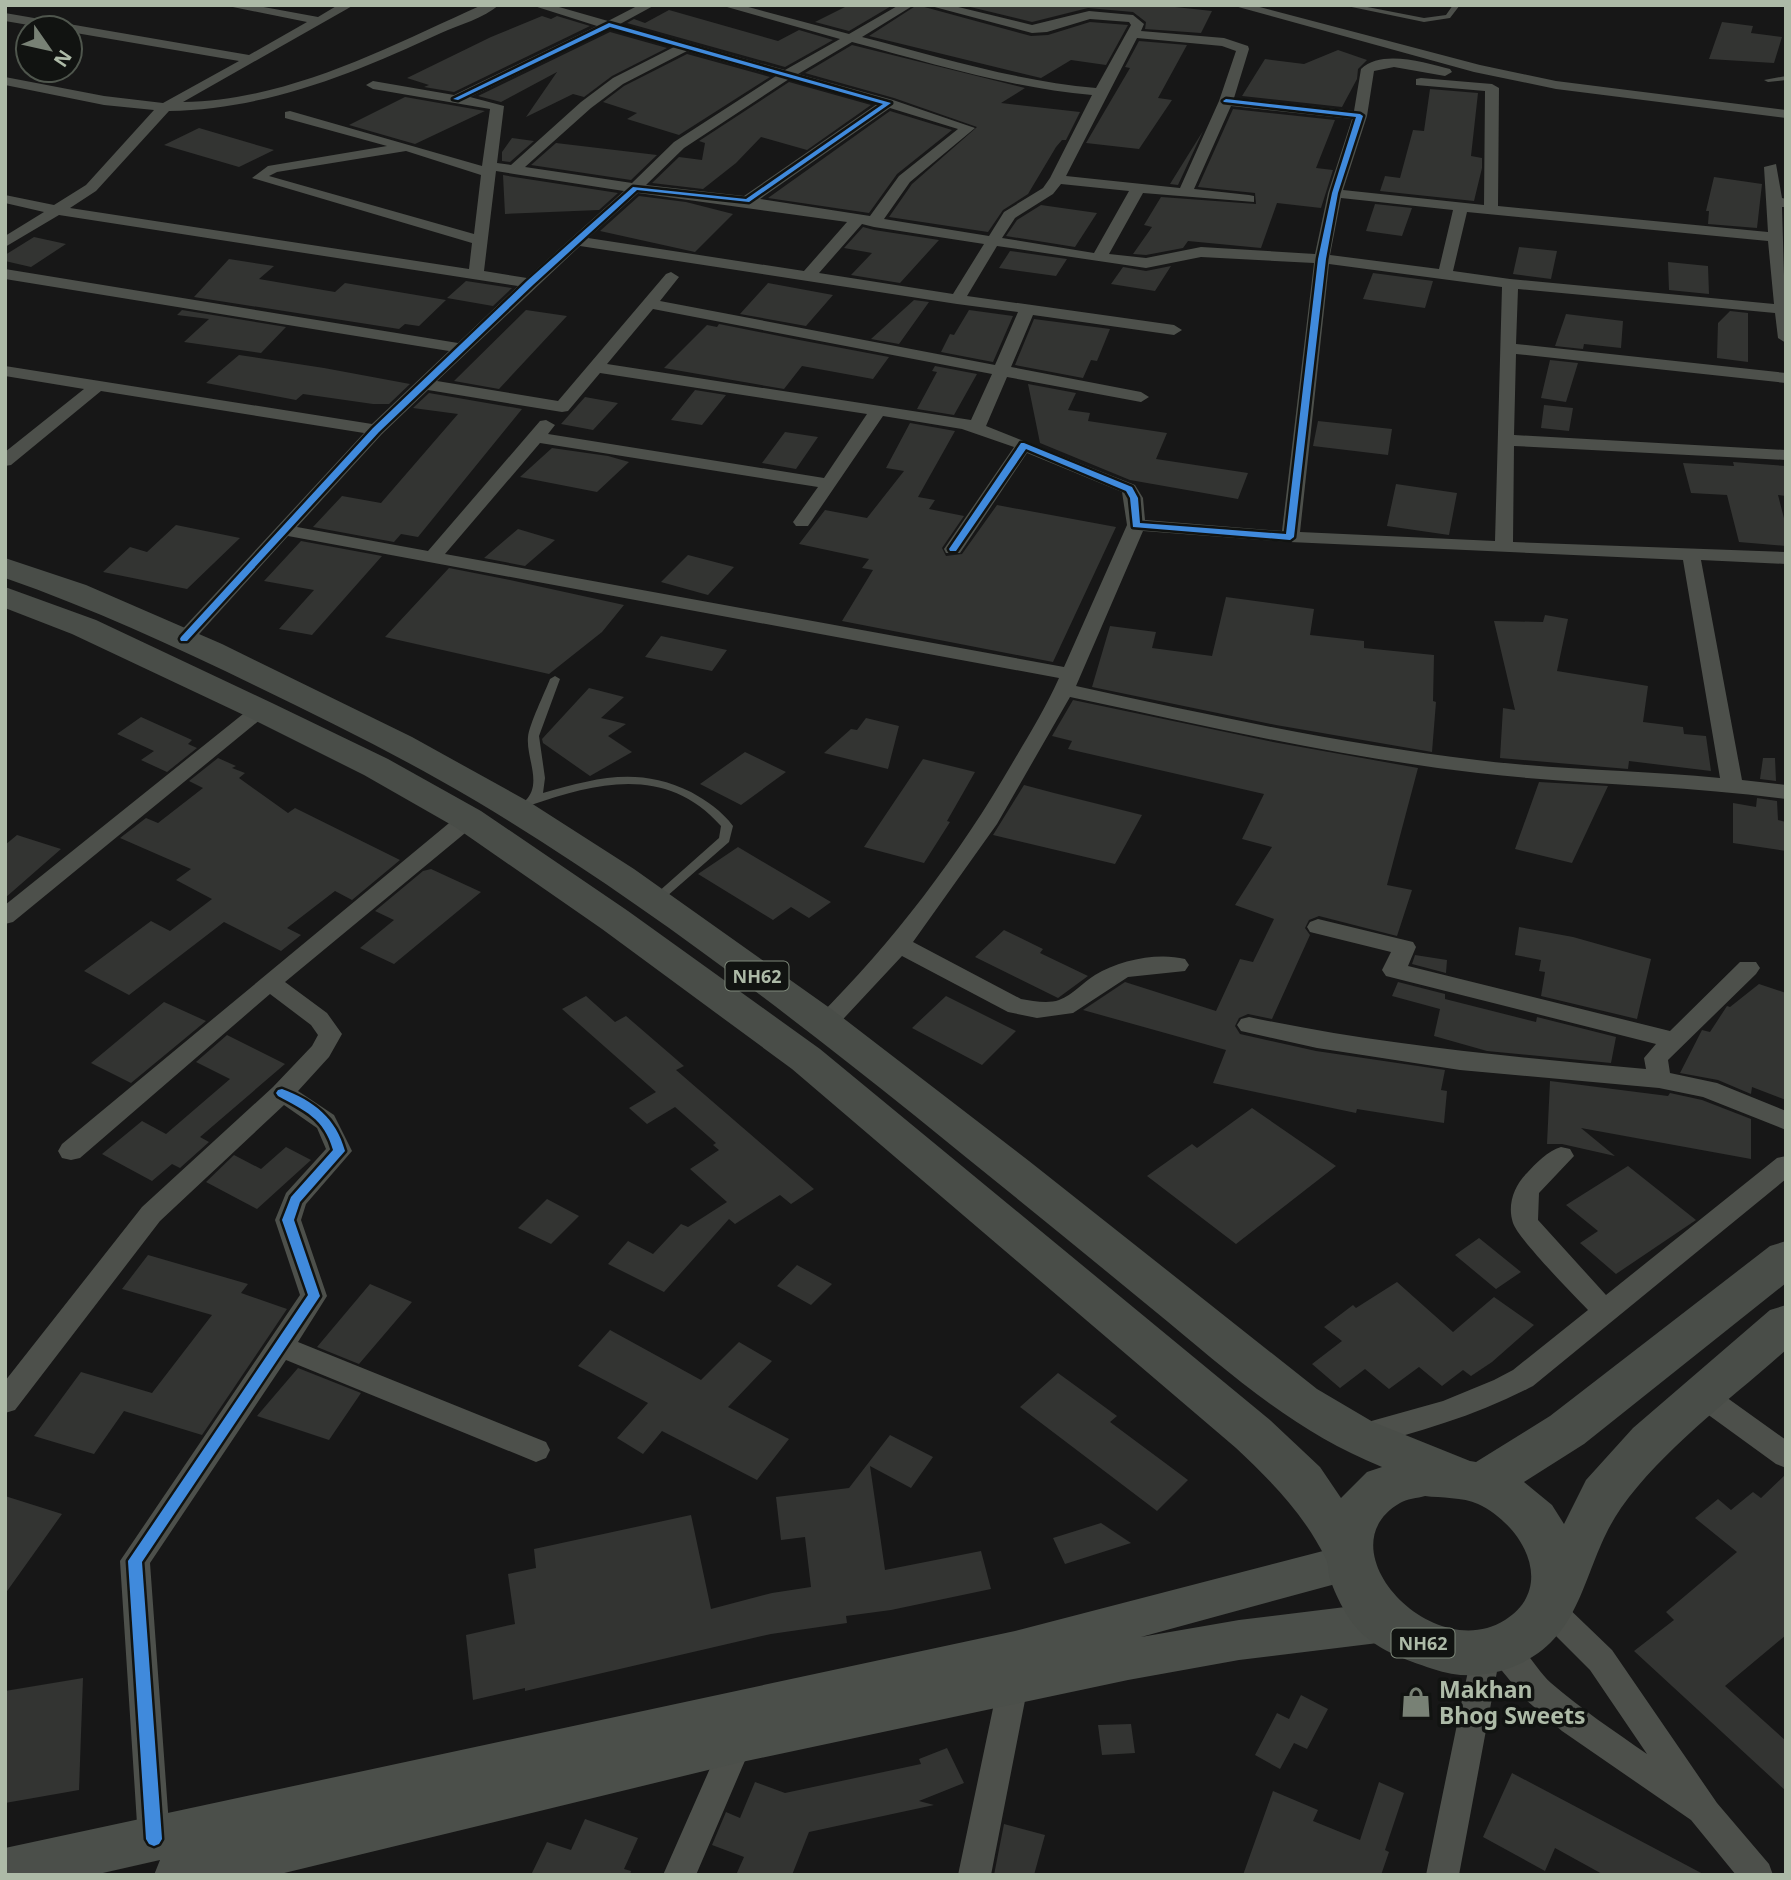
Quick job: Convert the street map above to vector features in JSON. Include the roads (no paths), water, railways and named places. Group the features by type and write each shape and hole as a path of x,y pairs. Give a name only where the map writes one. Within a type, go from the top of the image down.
{"highway":[{"name":"NH62","path":"5,567 115,608 184,639 526,804 824,1025 1300,1403 1356,1436 1467,1478 1525,1510 1541,1528 1552,1549 1557,1570 1553,1601"},
{"name":"NH62","path":"5,597 85,627 376,767 468,820 615,920 806,1059 1254,1434 1303,1481 1349,1557 1357,1584 1369,1604 1386,1622 1416,1641 1439,1648 1494,1651"},
{"path":"1349,1557 1350,1527 1360,1507 1377,1490 1412,1476 1467,1478 1567,1430 1786,1258"},
{"path":"1494,1651 1531,1633 1553,1601 1603,1494 1650,1442 1786,1323"}],"main road":[{"path":"5,1871 166,1857 737,1742 1015,1668 1349,1557"},
{"path":"166,1857 1015,1668 1386,1622"}],"street":[{"path":"229,5 321,21"},
{"path":"5,243 91,188 165,107 348,5"},
{"path":"5,92 22,84 165,107 238,101 341,74 493,5"},
{"path":"537,5 788,74 968,128 913,168 896,185 874,223"},
{"path":"456,99 649,5"},
{"path":"726,5 1024,83 1100,92"},
{"path":"752,12 766,5"},
{"path":"184,639 376,430 530,282 679,145 788,74 908,5"},
{"path":"933,5 1040,29 1090,15 1138,21 1134,34 1100,92 1057,179 1048,191 1009,215 957,299"},
{"path":"1237,5 1479,69 1556,85 1786,114"},
{"path":"84,31 252,59"},
{"path":"1134,34 1237,45 1243,49 1226,101 1185,193"},
{"path":"514,170 566,122 618,81 685,47"},
{"path":"1290,537 1322,259 1335,193 1360,116 1368,69 1380,63 1469,76 1492,88"},
{"path":"1421,82 1492,88"},
{"path":"373,85 497,106 476,274"},
{"path":"1491,211 1492,88"},
{"path":"1226,101 1360,116"},
{"path":"747,201 888,103"},
{"path":"290,115 489,169 747,201 992,243 1099,258 1146,263 1201,252 1322,259 1510,284 1782,309"},
{"path":"407,147 277,168 268,170 259,178 480,240"},
{"path":"1771,167 1780,202 1775,237 1783,272 1782,309 1786,338"},
{"path":"1057,179 1249,199"},
{"path":"1099,258 1139,187"},
{"path":"1335,193 1491,211 1775,237"},
{"path":"5,199 56,211 530,282"},
{"path":"1445,274 1461,207"},
{"path":"808,276 857,220"},
{"path":"576,241 1174,330"},
{"path":"5,274 460,348"},
{"path":"435,555 671,277"},
{"path":"1504,547 1510,284"},
{"path":"649,304 1141,397"},
{"path":"977,427 999,370 1027,310"},
{"path":"1508,348 1786,378"},
{"path":"595,367 977,427 1129,489 1134,498 1136,525 1068,682 1016,780 955,872 862,989 824,1025"},
{"path":"5,371 376,430"},
{"path":"423,384 562,407"},
{"path":"5,461 96,387"},
{"path":"802,522 878,411"},
{"path":"537,437 829,484"},
{"path":"1505,440 1786,455"},
{"path":"953,550 1024,444"},
{"path":"1136,525 1290,537 1786,558"},
{"path":"284,530 435,555 1068,682 1304,740 1481,768 1732,784 1786,792"},
{"path":"1691,554 1732,784"},
{"path":"5,917 260,710"},
{"path":"71,1151 270,982 468,820"},
{"path":"1318,927 1405,947 1394,970 1674,1040"},
{"path":"898,944 1016,1006 1038,1011 1067,1008 1122,970 1177,965"},
{"path":"1659,1079 1656,1058 1748,968"},
{"path":"5,1402 151,1214 282,1093 321,1051 330,1034 319,1019 270,982"},
{"path":"1249,1025 1317,1040 1460,1061 1659,1079 1708,1089 1786,1121"},
{"path":"166,1857 135,1561 314,1296 288,1220 295,1200 338,1151 335,1131 321,1115 282,1093"},
{"path":"1561,1156 1523,1194 1521,1206 1527,1223 1605,1312"},
{"path":"1356,1436 1428,1418 1490,1396 1522,1378 1786,1165"},
{"path":"280,1346 536,1450"},
{"path":"1702,1395 1786,1456"},
{"path":"1553,1601 1601,1660 1706,1814 1757,1875"},
{"path":"1442,1875 1494,1651 1573,1721 1706,1814"},
{"path":"974,1875 1015,1668"},
{"path":"680,1875 737,1742"}],"lane":[{"path":"1345,5 1432,20 1448,18 1457,5"},
{"path":"1768,80 1786,78"},
{"path":"526,804 539,778 533,736 555,679"},
{"path":"526,804 612,778 639,778 669,785 716,811 727,826 725,839 654,901"}],"place":[{"name":"Makhan Bhog Sweets","path":"1416,1702"}]}
